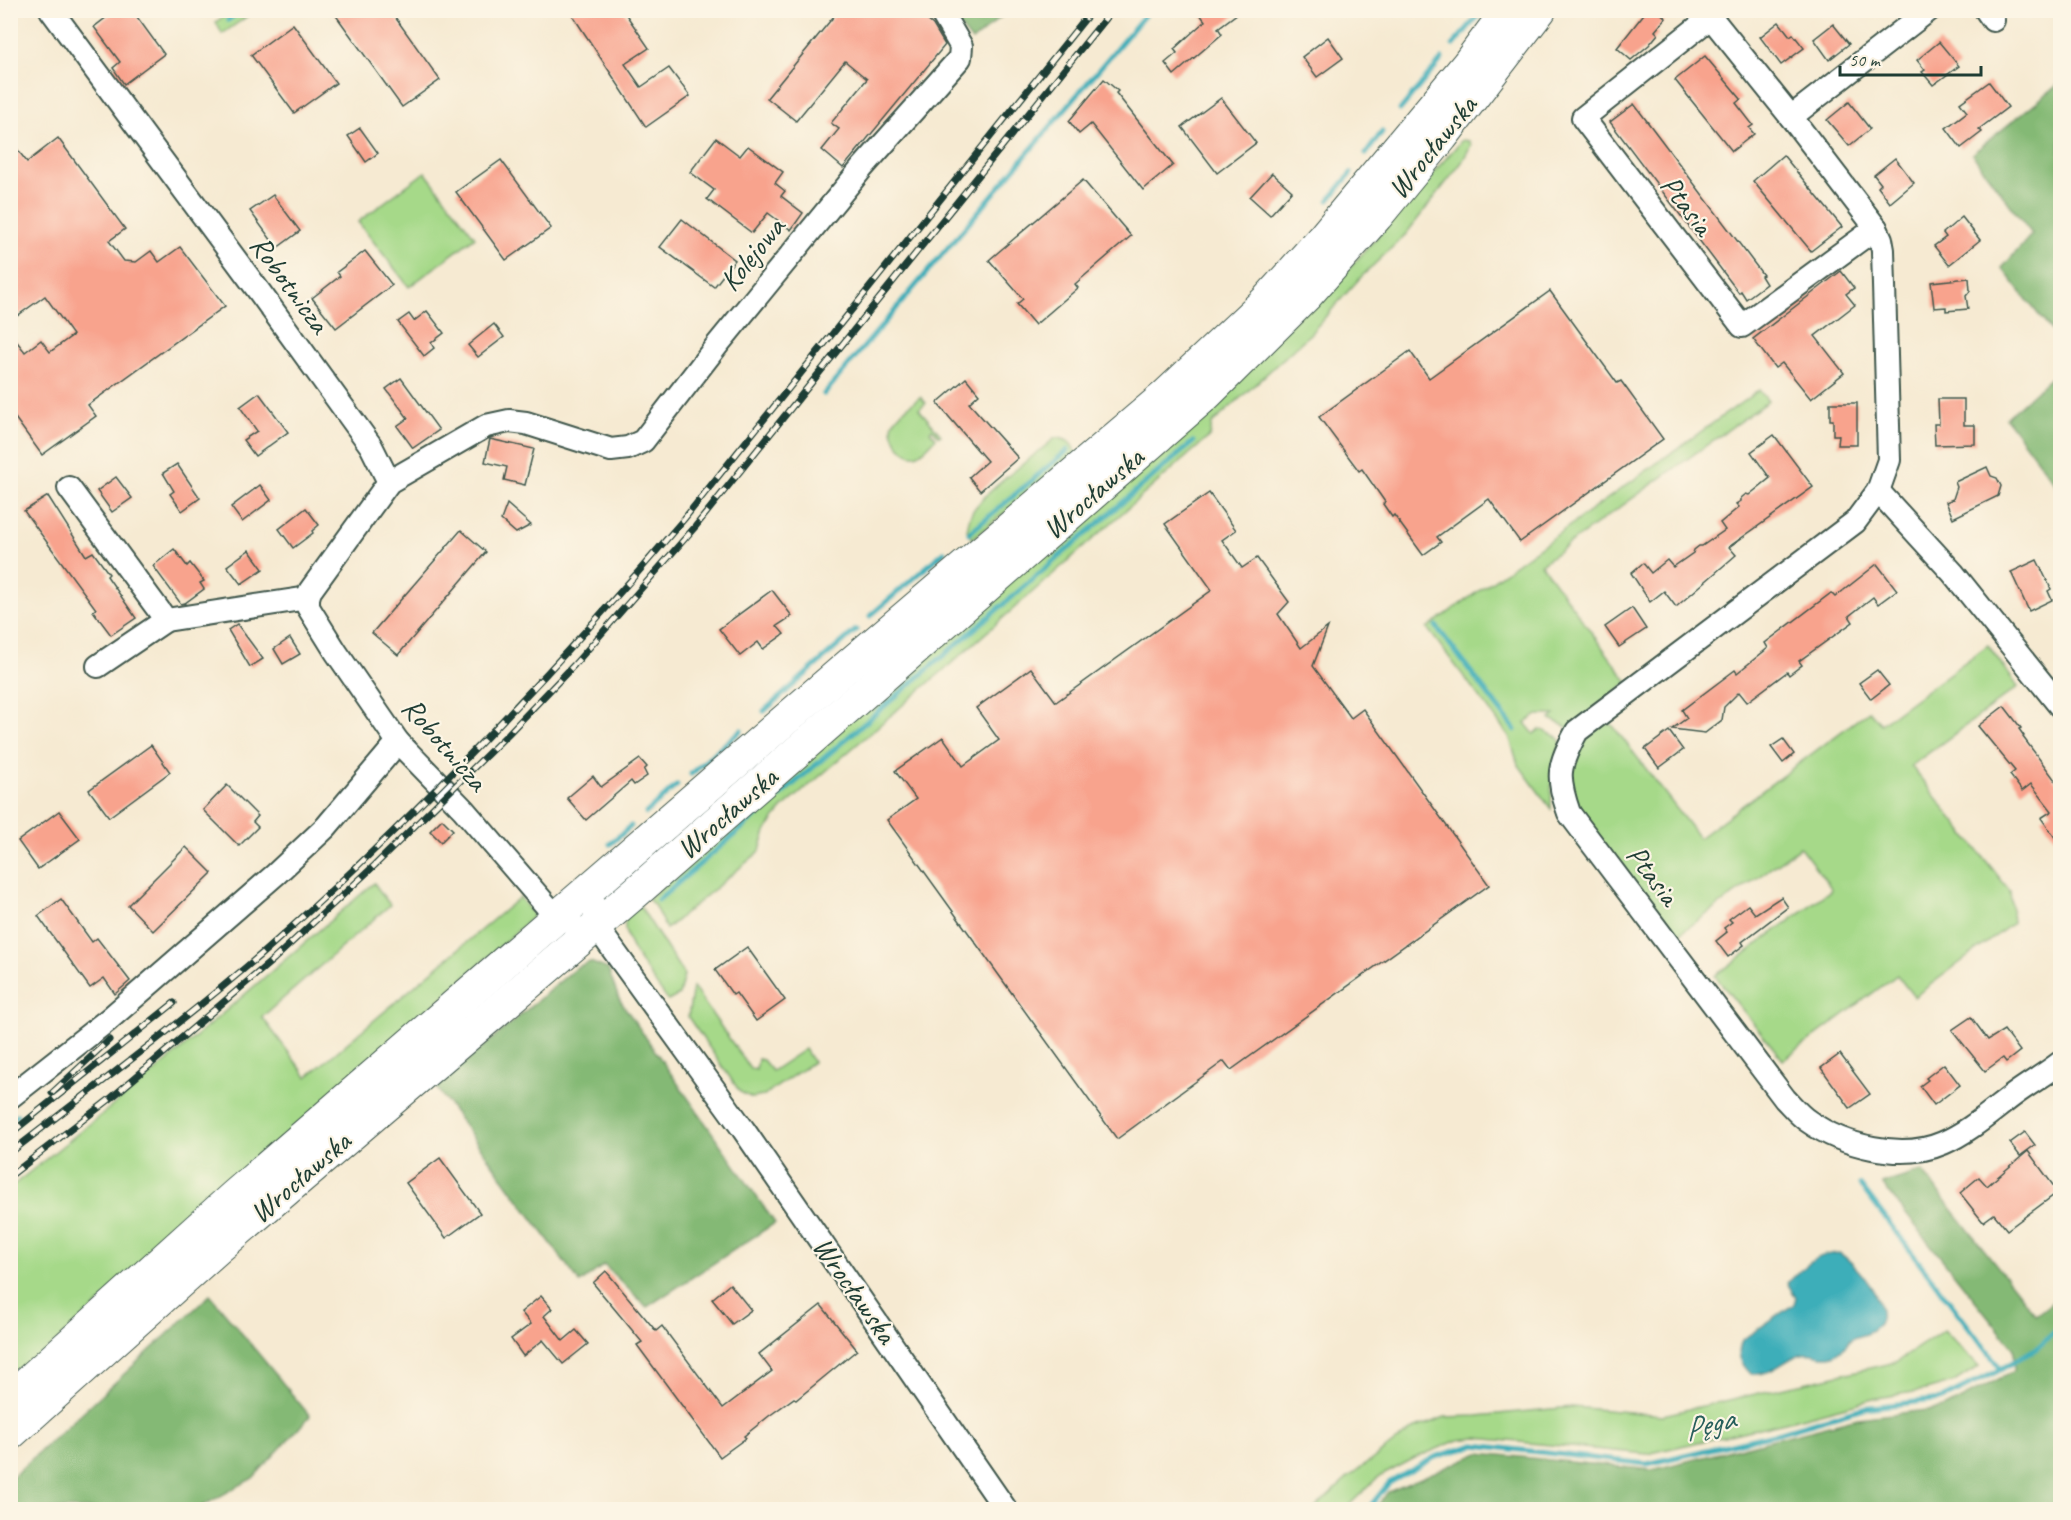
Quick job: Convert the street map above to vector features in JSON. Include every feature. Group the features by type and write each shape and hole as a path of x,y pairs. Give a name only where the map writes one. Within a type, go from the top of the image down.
{"main road":[{"name":"Wrocławska","path":"10,1398 234,1196 851,663 1160,400 1266,301 1322,239 1467,65 1508,10"},
{"name":"Wrocławska","path":"10,1434 218,1248 596,926 1207,394 1306,296 1377,216 1442,137 1540,10"}],"street":[{"name":"Robotnicza","path":"51,10 371,446 389,482"},
{"name":"Kolejowa","path":"389,482 486,426 509,421 526,423 611,450 628,448 643,441 718,344 854,177 960,58 961,46 940,10"},
{"path":"1791,117 1929,10"},
{"name":"Ptasia","path":"1876,228 1742,326 1582,118 1708,14 1791,117 1876,228 1881,239 1890,460 1878,491 1855,522 1577,731 1563,756 1560,772 1562,791 1569,813 1785,1099 1805,1120 1825,1132 1854,1144 1890,1151 1942,1144 1966,1130 2061,1063"},
{"path":"98,666 166,620 308,598 310,591 389,482"},
{"path":"69,488 166,620"},
{"path":"1878,491 1953,573 2061,706"},
{"name":"Robotnicza","path":"308,598 308,607 336,652 398,742 462,809 557,918"},
{"path":"10,1097 108,1020 276,874 326,826 398,742"},
{"name":"Wrocławska","path":"591,889 596,926 737,1119 1006,1509"},
{"path":"557,918 596,926"}],"green space":[{"path":"232,10 255,11 222,34 216,22"},
{"path":"948,11 1008,11 972,41"},
{"path":"2060,83 2060,342 2002,268 2032,234 1972,154"},
{"path":"1462,140 1469,141 1471,145 1462,162 1406,234 1359,279 1311,333 1212,424 1210,436 784,807 769,827 760,851 666,929 654,905 648,899 1341,278"},
{"path":"425,172 475,237 409,287 358,222"},
{"path":"2060,369 2060,490 2006,418"},
{"path":"1759,390 1768,401 1541,564 1628,682 1569,728 1550,719 1555,715 1537,715 1525,723 1534,734 1540,729 1558,737 1561,743 1552,769 1551,809 1518,764 1509,736 1427,628"},
{"path":"920,397 926,403 919,409 941,435 939,436 932,429 930,431 936,438 923,451 913,455 903,450 895,440 892,428 898,416"},
{"path":"1055,438 1069,442 1076,455 972,539 967,530 969,519 979,503 999,483"},
{"path":"1988,645 2018,687 1911,766 2010,891 2013,923 1914,997 1897,975 1783,1060 1715,976 1832,889 1800,847 1675,937 1580,813 1571,785 1572,764 1580,745 1605,720 1614,727 1699,838 1869,711 1881,724"},
{"path":"374,883 390,905 262,1017 307,1077 520,897 534,916 11,1382 11,1187 157,1070"},
{"path":"638,903 684,975 679,995 668,1001 634,952 629,941 625,923 630,912"},
{"path":"590,962 608,969 619,999 775,1223 647,1307 604,1265 580,1283 436,1087 577,967"},
{"path":"693,987 750,1068 756,1070 758,1059 763,1060 772,1071 805,1049 813,1062 763,1096 752,1098 740,1092 688,1017"},
{"path":"1922,1171 2036,1315 2060,1296 2060,1509 1375,1509 1388,1492 1479,1453 1652,1470 1858,1418 1944,1408 2014,1371 2014,1349 1882,1184"},
{"path":"210,1295 310,1416 253,1478 197,1509 11,1509 11,1478"},
{"path":"1944,1330 1979,1366 1954,1382 1926,1390 1877,1398 1647,1454 1476,1438 1458,1440 1413,1459 1377,1478 1345,1509 1314,1509 1350,1476 1413,1429 1445,1417 1572,1407 1663,1415 1896,1362"}],"water":[{"path":"1839,1253 1863,1275 1876,1297 1881,1317 1876,1328 1854,1338 1833,1355 1801,1354 1765,1373 1751,1374 1740,1358 1739,1350 1742,1340 1794,1304 1796,1297 1787,1283 1810,1262 1823,1256"}],"building":[{"path":"116,10 132,10 164,54 124,84 113,68 120,62 94,27"},
{"path":"332,10 390,10 440,80 402,107"},
{"path":"569,10 623,10 649,48 625,64 641,87 669,68 690,96 646,127"},
{"path":"839,10 915,10 933,25 945,45 843,168 822,150 839,129 831,123 867,79 845,61 796,121 767,98"},
{"path":"1197,10 1242,10 1218,28 1222,34 1174,75 1165,63 1177,53 1174,49 1205,21"},
{"path":"1647,10 1657,10 1666,18 1655,31 1658,34 1649,45 1631,60 1617,48"},
{"path":"1779,22 1804,48 1781,65 1760,37"},
{"path":"293,24 336,83 294,113 251,55"},
{"path":"1833,24 1849,44 1829,60 1814,39"},
{"path":"1328,37 1343,58 1317,77 1302,57"},
{"path":"1939,42 1959,66 1933,85 1922,72 1925,70 1917,60"},
{"path":"1705,56 1741,99 1736,103 1753,125 1749,128 1754,134 1732,151 1675,80"},
{"path":"1104,79 1118,91 1116,93 1173,165 1143,190 1091,124 1079,134 1069,121"},
{"path":"1989,82 2008,107 1979,129 1982,132 1961,148 1946,128 1967,112 1960,103"},
{"path":"1221,98 1256,143 1217,173 1182,127"},
{"path":"1849,102 1870,129 1849,146 1827,120"},
{"path":"1634,104 1763,275 1761,276 1766,284 1746,299 1741,291 1739,293 1610,122"},
{"path":"360,128 378,153 366,162 348,136"},
{"path":"58,138 125,229 109,241 124,261 136,262 151,251 159,262 180,247 225,306 88,405 96,416 42,455 10,411 10,333 25,352 41,340 50,352 73,335 45,296 10,321 10,140 27,162"},
{"path":"716,138 740,156 748,146 783,172 775,183 785,191 781,196 803,213 791,230 768,213 752,233 707,199 714,190 690,172"},
{"path":"1783,155 1842,227 1811,251 1753,181"},
{"path":"1895,158 1914,183 1890,203 1878,187 1881,184 1874,175"},
{"path":"501,160 551,228 506,260 456,192"},
{"path":"1272,173 1292,191 1270,215 1250,197"},
{"path":"1083,180 1131,236 1075,284 1078,288 1035,325 1017,304 1023,299 989,260"},
{"path":"273,195 300,231 277,248 250,211"},
{"path":"1962,217 1980,240 1949,265 1934,246 1946,237 1943,233"},
{"path":"682,219 735,260 714,287 660,247"},
{"path":"365,251 392,285 336,328 312,298 340,276 337,272"},
{"path":"1841,271 1854,288 1846,294 1855,305 1815,336 1844,373 1811,399 1782,363 1775,368 1753,339"},
{"path":"1969,278 1970,291 1966,296 1968,309 1946,311 1946,307 1934,308 1931,282"},
{"path":"1550,291 1617,383 1621,381 1663,439 1520,542 1489,499 1437,537 1441,542 1423,555 1394,515 1392,517 1383,504 1385,502 1362,469 1359,471 1319,417 1410,351 1429,378"},
{"path":"427,311 444,333 431,343 434,348 424,356 398,322 409,314 414,321"},
{"path":"494,324 504,337 478,357 468,345"},
{"path":"401,378 439,430 413,448 397,426 408,418 386,389"},
{"path":"966,378 979,394 969,403 1018,458 980,491 969,477 987,461 937,403"},
{"path":"259,393 288,432 255,456 243,440 257,431 240,407"},
{"path":"1938,399 1964,399 1964,425 1975,425 1975,444 1935,445 1934,424 1939,424"},
{"path":"1830,403 1857,403 1857,445 1838,445 1839,435 1833,435 1833,420 1830,420"},
{"path":"1774,435 1813,487 1729,547 1736,555 1676,607 1664,591 1650,602 1631,573 1643,563 1651,573 1667,560 1673,567 1699,546 1725,530 1720,523 1739,507 1736,504 1741,501 1741,498 1746,494 1749,495 1770,478 1751,452"},
{"path":"490,439 534,449 525,485 504,480 507,467 485,462"},
{"path":"177,464 200,498 182,511 170,494 174,491 163,473"},
{"path":"1987,467 1991,476 1997,478 2001,486 1998,496 1953,518 1946,502 1953,499 1957,487 1955,482"},
{"path":"116,477 132,498 112,512 97,491"},
{"path":"260,485 271,500 242,522 231,507"},
{"path":"1209,493 1236,530 1222,540 1242,568 1257,558 1289,602 1278,614 1301,648 1328,627 1313,666 1351,718 1363,709 1489,885 1231,1070 1224,1061 1117,1139 887,820 916,799 895,771 943,737 963,766 999,740 976,708 1031,668 1056,702 1212,590 1165,524"},
{"path":"48,496 86,556 93,552 136,618 111,635 93,611 96,609 24,511"},
{"path":"507,504 531,525 516,533 501,520"},
{"path":"306,508 319,525 312,531 313,533 293,548 279,529"},
{"path":"461,530 486,552 398,655 372,633"},
{"path":"174,549 187,566 190,563 204,581 200,583 204,589 181,604 153,566"},
{"path":"249,550 263,569 241,584 227,566"},
{"path":"2037,560 2051,589 2048,591 2052,600 2029,611 2011,572"},
{"path":"1877,564 1897,590 1878,604 1873,597 1849,616 1853,622 1799,661 1802,665 1789,675 1787,672 1747,702 1739,692 1724,707 1722,720 1705,733 1672,729 1687,718 1682,710 1735,670 1737,673 1768,648 1765,643 1831,593 1835,597"},
{"path":"772,590 792,616 777,626 784,634 763,649 758,642 740,656 719,629"},
{"path":"1632,608 1646,629 1619,647 1605,627"},
{"path":"237,624 263,659 250,667 228,630"},
{"path":"290,638 300,654 283,664 274,649"},
{"path":"1877,670 1889,685 1871,699 1859,683"},
{"path":"2004,706 2021,728 2019,729 2023,737 2061,788 2061,846 2041,818 2052,811 2031,784 2022,791 2010,775 2015,771 1978,726"},
{"path":"1669,731 1683,750 1659,768 1645,749"},
{"path":"1783,739 1794,754 1783,763 1771,747"},
{"path":"151,745 170,772 109,817 89,790"},
{"path":"640,759 647,767 644,770 647,776 634,785 631,781 586,820 567,798 593,776 601,787"},
{"path":"227,785 258,816 253,822 258,827 239,846 203,810"},
{"path":"59,811 80,839 38,869 18,841"},
{"path":"442,819 453,830 441,842 430,831"},
{"path":"186,847 212,873 153,931 128,905"},
{"path":"1781,897 1788,907 1742,942 1744,945 1728,957 1716,941 1727,932 1724,928 1732,922 1729,919 1748,905 1755,914"},
{"path":"61,899 92,942 97,938 130,981 115,994 104,978 90,988 38,916"},
{"path":"747,947 785,1000 756,1021 736,993 733,995 715,970"},
{"path":"1971,1017 1988,1040 2004,1030 2020,1051 2006,1062 2003,1058 1985,1071 1952,1030"},
{"path":"1840,1054 1870,1094 1850,1108 1821,1068"},
{"path":"1944,1064 1960,1085 1934,1105 1920,1086 1928,1080 1926,1078"},
{"path":"2025,1132 2035,1145 2020,1156 2010,1143"},
{"path":"2028,1151 2058,1192 2007,1230 1994,1214 1983,1222 1960,1193 1979,1177 1987,1186"},
{"path":"440,1158 480,1213 446,1238 406,1183"},
{"path":"606,1271 656,1331 662,1326 723,1408 772,1371 759,1354 821,1305 857,1350 796,1400 794,1398 769,1416 744,1436 746,1438 720,1457 637,1345 642,1342 593,1283"},
{"path":"730,1284 751,1310 732,1324 712,1299"},
{"path":"541,1296 552,1309 544,1316 563,1341 576,1330 588,1344 563,1364 543,1340 523,1356 511,1339 531,1324 521,1312"}],"waterway":[{"path":"228,20 242,10"},
{"path":"824,394 1149,10"},
{"path":"1453,45 1479,15"},
{"path":"1400,110 1442,59"},
{"path":"1366,154 1382,132"},
{"path":"1329,200 1351,173"},
{"path":"658,900 1193,442"},
{"path":"969,533 1068,450"},
{"path":"870,616 944,552"},
{"path":"1436,626 1515,730"},
{"path":"764,711 856,630"},
{"path":"691,774 741,730"},
{"path":"646,813 677,785"},
{"path":"610,844 631,826"},
{"path":"10,1120 17,1115"},
{"path":"1860,1185 2001,1369"},
{"name":"Pęga","path":"1367,1510 1389,1483 1435,1457 1475,1445 1647,1464 1774,1434 1863,1408 1942,1399 2037,1348 2060,1327"}],"railway":[{"path":"10,1153 172,1028 266,950 322,900 482,742 585,632 684,519 1092,10"},
{"path":"10,1176 110,1099 274,959 375,865 508,734 574,665 695,527 1112,10"},
{"path":"10,1134 174,1003"},
{"path":"52,1093 109,1040"}]}
